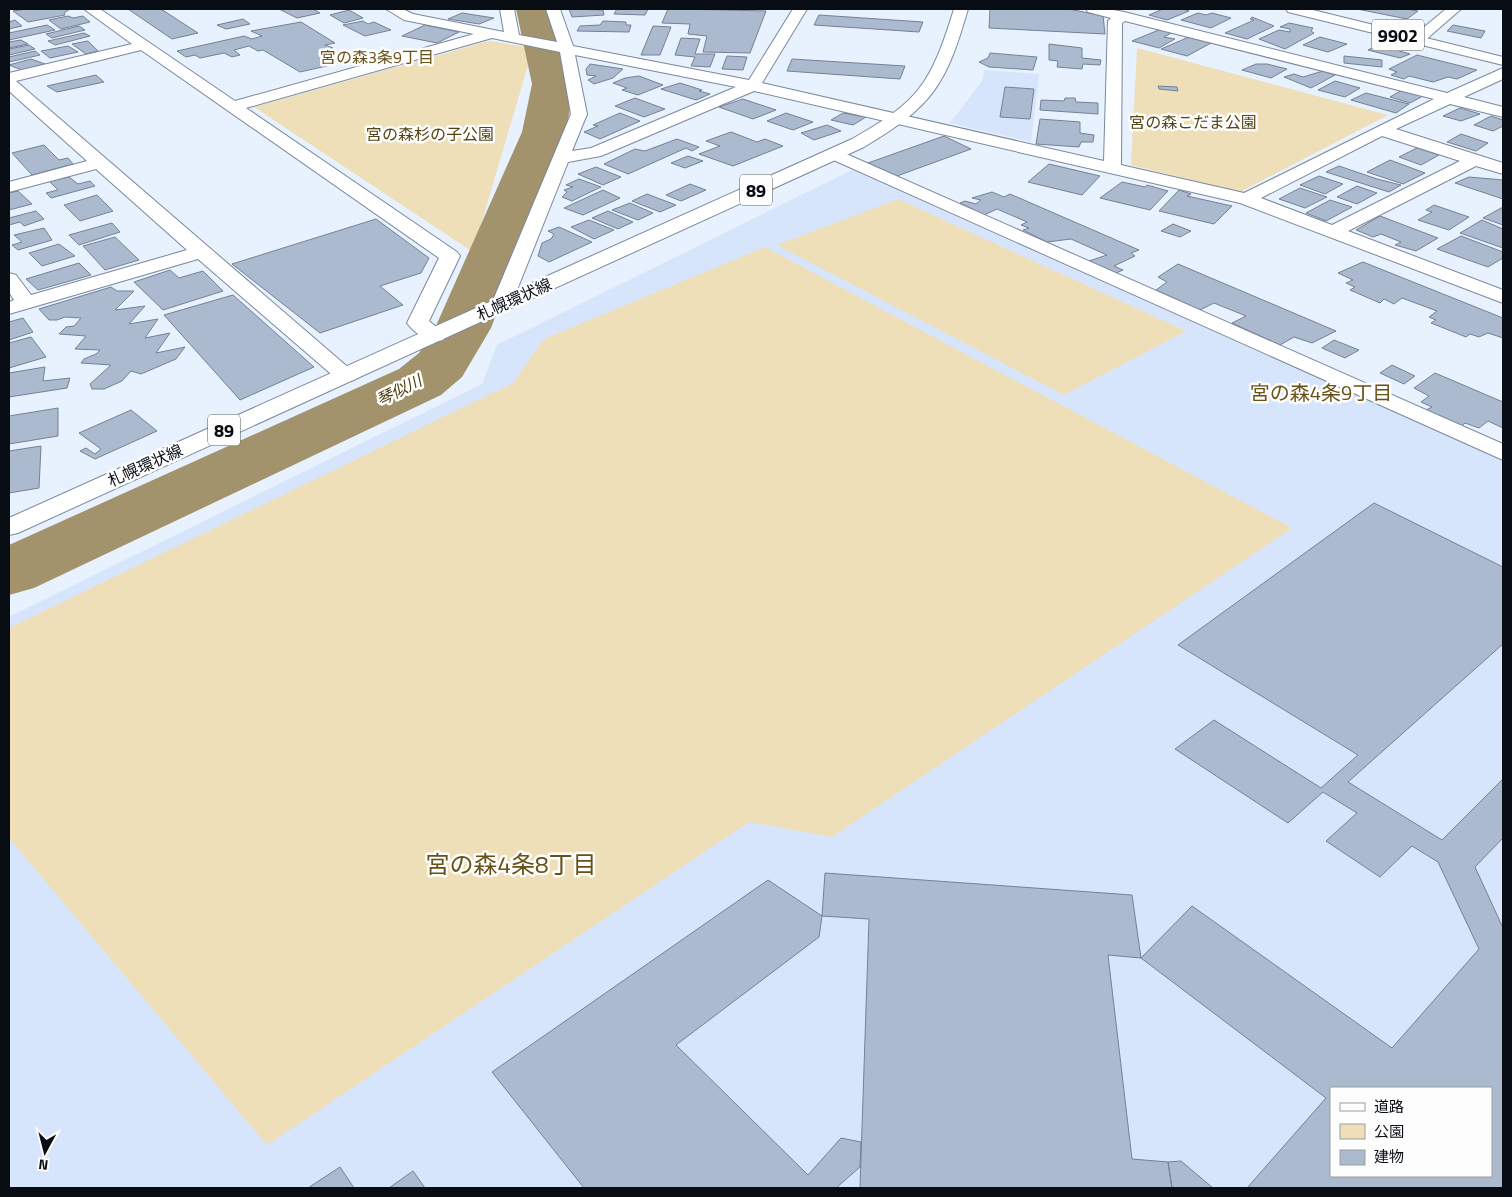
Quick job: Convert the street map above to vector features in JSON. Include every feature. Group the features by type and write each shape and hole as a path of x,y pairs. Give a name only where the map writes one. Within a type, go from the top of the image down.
{"street":[{"path":"91,9 450,256 418,323 437,334"},
{"path":"393,9 409,17 753,86 1246,200 1503,297"},
{"path":"507,9 519,39"},
{"path":"496,307 580,114 559,47 553,9"},
{"path":"561,158 595,152 753,86 800,9"},
{"name":"札幌環状線","path":"9,527 835,154 879,132 916,104 937,77 949,48 961,9"},
{"path":"1093,9 1452,97 1503,112"},
{"name":"9902","path":"1293,9 1503,61"},
{"path":"1417,40 1454,9"},
{"path":"1112,168 1115,21 1124,16"},
{"path":"232,107 491,33"},
{"path":"9,78 145,45"},
{"path":"1246,200 1381,130 1503,73"},
{"path":"9,84 201,252 346,374"},
{"path":"1381,130 1503,170"},
{"path":"835,154 1503,453"},
{"path":"1333,232 1475,160"},
{"path":"9,187 98,163"},
{"path":"9,279 18,305 201,252"},
{"path":"1482,289 1503,276"}],"shaded area":[{"path":"985,70 1039,74 1031,142 950,123 982,81"},
{"path":"852,170 1503,461 1503,1188 9,1188 9,617 482,384 497,345"}],"green space":[{"name":"宮の森杉の子公園","path":"489,41 533,48 473,252 254,107"},
{"name":"宮の森こだま公園","path":"1137,48 1388,115 1240,192 1131,165"},
{"path":"898,199 1186,331 1064,395 777,245"},
{"path":"765,247 1292,528 832,837 749,822 267,1145 9,838 9,628 513,383 544,339"}],"building":[{"path":"27,9 70,9 64,13 65,15 28,22 13,11"},
{"path":"128,9 161,9 198,33 172,39"},
{"path":"279,9 313,9 320,13 297,18"},
{"path":"569,9 603,10 604,15 572,17"},
{"path":"617,9 648,9 645,15 614,14"},
{"path":"668,9 766,11 750,53 703,52 707,36 688,34 690,24 662,23"},
{"path":"990,9 1069,9 1103,16 1105,34 989,28"},
{"path":"1163,9 1189,11 1167,20 1149,15"},
{"path":"1357,9 1406,9 1418,11 1407,19"},
{"path":"349,10 363,18 344,23 330,15"},
{"path":"462,13 494,18 479,24 448,19"},
{"path":"1198,13 1206,15 1212,13 1231,18 1211,28 1181,20"},
{"path":"819,15 923,22 919,32 814,25"},
{"path":"68,16 73,18 83,16 90,22 61,29 49,20"},
{"path":"1252,17 1274,26 1247,39 1225,33 1254,20 1250,19"},
{"path":"243,19 250,24 226,29 217,25"},
{"path":"15,20 22,26 9,29 9,22"},
{"path":"363,21 368,24 374,22 391,30 365,36 343,25"},
{"path":"603,21 626,22 626,25 631,25 629,32 577,31 580,26 600,25"},
{"path":"301,22 335,43 325,45 333,48 328,54 334,56 326,61 331,65 300,72 263,50 258,51 249,46 234,50 240,55 232,57 224,53 200,58 195,55 186,57 177,51 244,36 252,39 262,36 251,31"},
{"path":"1289,23 1313,28 1311,31 1314,33 1285,49 1259,39 1279,30 1290,32 1290,29 1280,27"},
{"path":"47,25 55,30 9,40 9,33"},
{"path":"425,25 459,32 437,43 402,36"},
{"path":"1453,25 1485,31 1481,38 1447,31"},
{"path":"79,26 85,30 52,38 46,34"},
{"path":"653,26 671,27 660,55 641,55"},
{"path":"1161,29 1173,32 1164,37 1175,39 1159,48 1132,41"},
{"path":"84,33 90,36 55,45 48,41"},
{"path":"1189,37 1213,42 1187,56 1161,49"},
{"path":"1320,37 1347,44 1328,52 1303,45"},
{"path":"681,38 700,39 695,54 715,54 710,67 691,66 695,57 675,55"},
{"path":"21,40 28,44 9,48 9,42"},
{"path":"88,41 98,51 86,54 72,44"},
{"path":"1049,44 1082,48 1082,58 1101,60 1100,65 1083,64 1082,69 1057,67 1058,61 1049,60"},
{"path":"29,45 35,49 9,55 9,49"},
{"path":"1378,45 1410,54 1400,58 1368,50"},
{"path":"68,46 78,52 50,58 41,51"},
{"path":"35,51 40,55 9,62 9,57"},
{"path":"990,53 1037,57 1033,70 989,67 979,62 988,58"},
{"path":"1417,55 1477,70 1457,79 1448,77 1433,82 1409,76 1404,79 1391,75 1397,72 1389,69"},
{"path":"727,56 747,57 743,70 722,69"},
{"path":"1344,56 1382,60 1382,67 1344,63"},
{"path":"31,59 45,64 22,70 9,65"},
{"path":"792,59 905,66 900,79 787,71"},
{"path":"590,64 623,69 613,78 594,84 588,80 596,76 587,75 586,69"},
{"path":"1256,64 1267,64 1287,69 1271,78 1242,70"},
{"path":"1323,71 1335,75 1311,88 1284,77 1294,74 1303,77"},
{"path":"96,75 104,82 57,92 47,86"},
{"path":"639,76 663,85 638,95 622,90 627,88 613,83 625,78"},
{"path":"1335,81 1360,88 1345,97 1318,90"},
{"path":"680,83 710,94 696,100 661,89"},
{"path":"1158,86 1177,87 1178,91 1159,89"},
{"path":"1005,87 1034,89 1030,119 1000,117"},
{"path":"1402,90 1423,96 1410,103 1390,97"},
{"path":"1366,93 1409,104 1396,113 1351,100"},
{"path":"635,98 665,109 644,117 615,106"},
{"path":"1065,98 1075,98 1076,102 1098,103 1098,114 1040,110 1041,100 1064,101"},
{"path":"743,99 776,110 753,119 719,107"},
{"path":"1460,108 1480,114 1461,121 1443,116"},
{"path":"620,113 640,121 600,139 584,132 598,126 593,125"},
{"path":"786,113 813,122 793,130 767,121"},
{"path":"843,113 866,117 853,125 831,120"},
{"path":"1491,116 1503,120 1503,126 1493,131 1474,125"},
{"path":"1040,119 1080,122 1080,133 1094,135 1093,142 1081,142 1079,147 1036,144"},
{"path":"827,125 841,131 814,140 801,133"},
{"path":"731,132 757,142 765,139 783,146 733,166 699,154 720,146 706,141"},
{"path":"1461,134 1488,143 1476,151 1447,142"},
{"path":"944,136 971,149 897,176 868,163"},
{"path":"677,139 699,147 692,151 686,148 628,174 604,164 635,149 645,151"},
{"path":"44,145 59,160 68,158 73,164 32,175 12,153"},
{"path":"1417,148 1439,155 1421,165 1399,157"},
{"path":"688,156 703,161 685,168 671,163"},
{"path":"1390,160 1425,173 1403,184 1367,172"},
{"path":"1049,164 1100,176 1082,195 1028,182"},
{"path":"1339,166 1401,185 1389,192 1326,172"},
{"path":"596,167 621,177 603,185 578,174"},
{"path":"1319,176 1343,184 1325,194 1300,185"},
{"path":"69,177 78,184 90,181 95,186 51,198 46,193 58,190 49,181"},
{"path":"1469,177 1503,180 1503,199 1455,183"},
{"path":"579,179 601,187 572,201 562,197 567,192 564,190 573,187 566,185"},
{"path":"1122,182 1145,187 1147,185 1168,191 1150,210 1100,198"},
{"path":"690,184 706,190 681,201 666,195"},
{"path":"1357,186 1377,193 1357,204 1337,197"},
{"path":"1300,188 1327,197 1305,208 1279,199"},
{"path":"603,190 620,198 583,215 564,208"},
{"path":"1179,190 1191,194 1187,196 1232,206 1214,224 1159,211"},
{"path":"18,191 32,204 9,210 9,193"},
{"path":"992,192 1004,197 1010,194 1139,250 1131,253 1135,256 1114,266 1123,270 1116,273 1089,261 1107,255 1071,239 1047,242 1023,230 1029,228 1021,225 1027,222 997,209 984,215 960,203 965,201 976,204 981,200 972,198"},
{"path":"647,194 676,205 660,212 632,201"},
{"path":"97,195 113,211 80,221 64,205"},
{"path":"1330,200 1352,207 1326,221 1306,213"},
{"path":"630,203 653,213 638,220 612,210"},
{"path":"1434,205 1469,217 1449,230 1418,220 1432,212 1426,210"},
{"path":"1503,207 1503,225 1483,218"},
{"path":"36,211 44,219 24,226 20,222 9,225 9,218"},
{"path":"608,211 633,222 618,229 592,218"},
{"path":"1380,216 1438,238 1416,251 1395,245 1401,242 1381,234 1373,237 1356,230"},
{"path":"376,219 429,258 421,273 380,286 403,305 320,333 232,264"},
{"path":"589,220 614,230 594,239 571,227"},
{"path":"1482,220 1503,229 1503,248 1460,233"},
{"path":"112,223 120,232 79,245 69,235"},
{"path":"1173,224 1191,231 1180,237 1161,231"},
{"path":"559,227 592,242 549,262 538,256 542,243 551,239 554,234 548,231"},
{"path":"44,228 52,240 18,250 12,245 22,242 14,235"},
{"path":"1461,236 1503,252 1503,258 1488,267 1437,249"},
{"path":"115,237 139,260 105,270 83,246"},
{"path":"59,244 75,256 42,266 29,253"},
{"path":"1363,262 1503,318 1503,338 1488,333 1479,337 1470,334 1466,337 1431,323 1436,320 1429,317 1437,311 1402,298 1394,304 1384,299 1380,303 1350,290 1355,287 1346,283 1353,280 1338,273"},
{"path":"79,263 91,275 38,290 26,279"},
{"path":"1178,264 1336,331 1312,343 1294,337 1280,345 1232,323 1246,316 1214,303 1200,310 1156,290 1167,282 1158,277"},
{"path":"170,270 179,278 203,271 223,291 163,310 134,282"},
{"path":"111,287 117,291 134,291 115,310 145,306 129,324 158,319 145,338 170,333 156,353 185,347 176,359 141,374 131,371 122,381 104,389 92,389 90,384 111,365 81,363 84,359 96,354 100,350 75,349 86,336 59,334 66,327 74,326 81,318 65,317 49,320 39,309"},
{"path":"233,295 314,367 240,400 164,315"},
{"path":"23,318 33,332 9,340 9,322"},
{"path":"31,337 46,357 9,368 9,343"},
{"path":"1334,340 1359,350 1345,358 1322,348"},
{"path":"1392,365 1415,376 1404,384 1380,373"},
{"path":"45,367 43,381 70,378 67,388 9,397 9,373"},
{"path":"1435,373 1503,402 1503,428 1488,421 1479,428 1465,423 1462,426 1426,410 1432,407 1421,402 1429,396 1414,388"},
{"path":"58,408 58,436 9,444 9,416"},
{"path":"131,410 157,431 95,459 80,451 86,448 95,454 101,449 79,433"},
{"path":"41,446 39,488 9,493 9,451"},
{"path":"1374,503 1503,567 1503,644 1348,782 1442,840 1503,779 1503,838 1475,867 1503,928 1503,1188 1247,1188 1326,1098 1141,958 1192,906 1392,1048 1479,949 1438,862 1412,846 1380,877 1326,841 1357,813 1323,792 1288,823 1175,749 1214,720 1321,788 1358,755 1178,645"},
{"path":"825,873 1132,895 1141,958 1108,955 1132,1159 1168,1162 1172,1188 860,1188 869,919 822,916"},
{"path":"768,880 822,916 819,937 676,1045 808,1175 841,1138 861,1142 860,1167 836,1188 584,1188 492,1072"},
{"path":"1181,1161 1213,1188 1172,1188 1168,1162"},
{"path":"340,1167 354,1188 308,1188"},
{"path":"413,1171 425,1188 389,1188"}],"waterway":[{"name":"琴似川","path":"9,572 420,382 441,364 463,328 544,132 553,84 534,9"}],"district":[{"name":"宮の森3条9丁目","path":"377,57"},
{"name":"宮の森4条9丁目","path":"1321,392"},
{"name":"宮の森4条8丁目","path":"511,864"}]}
